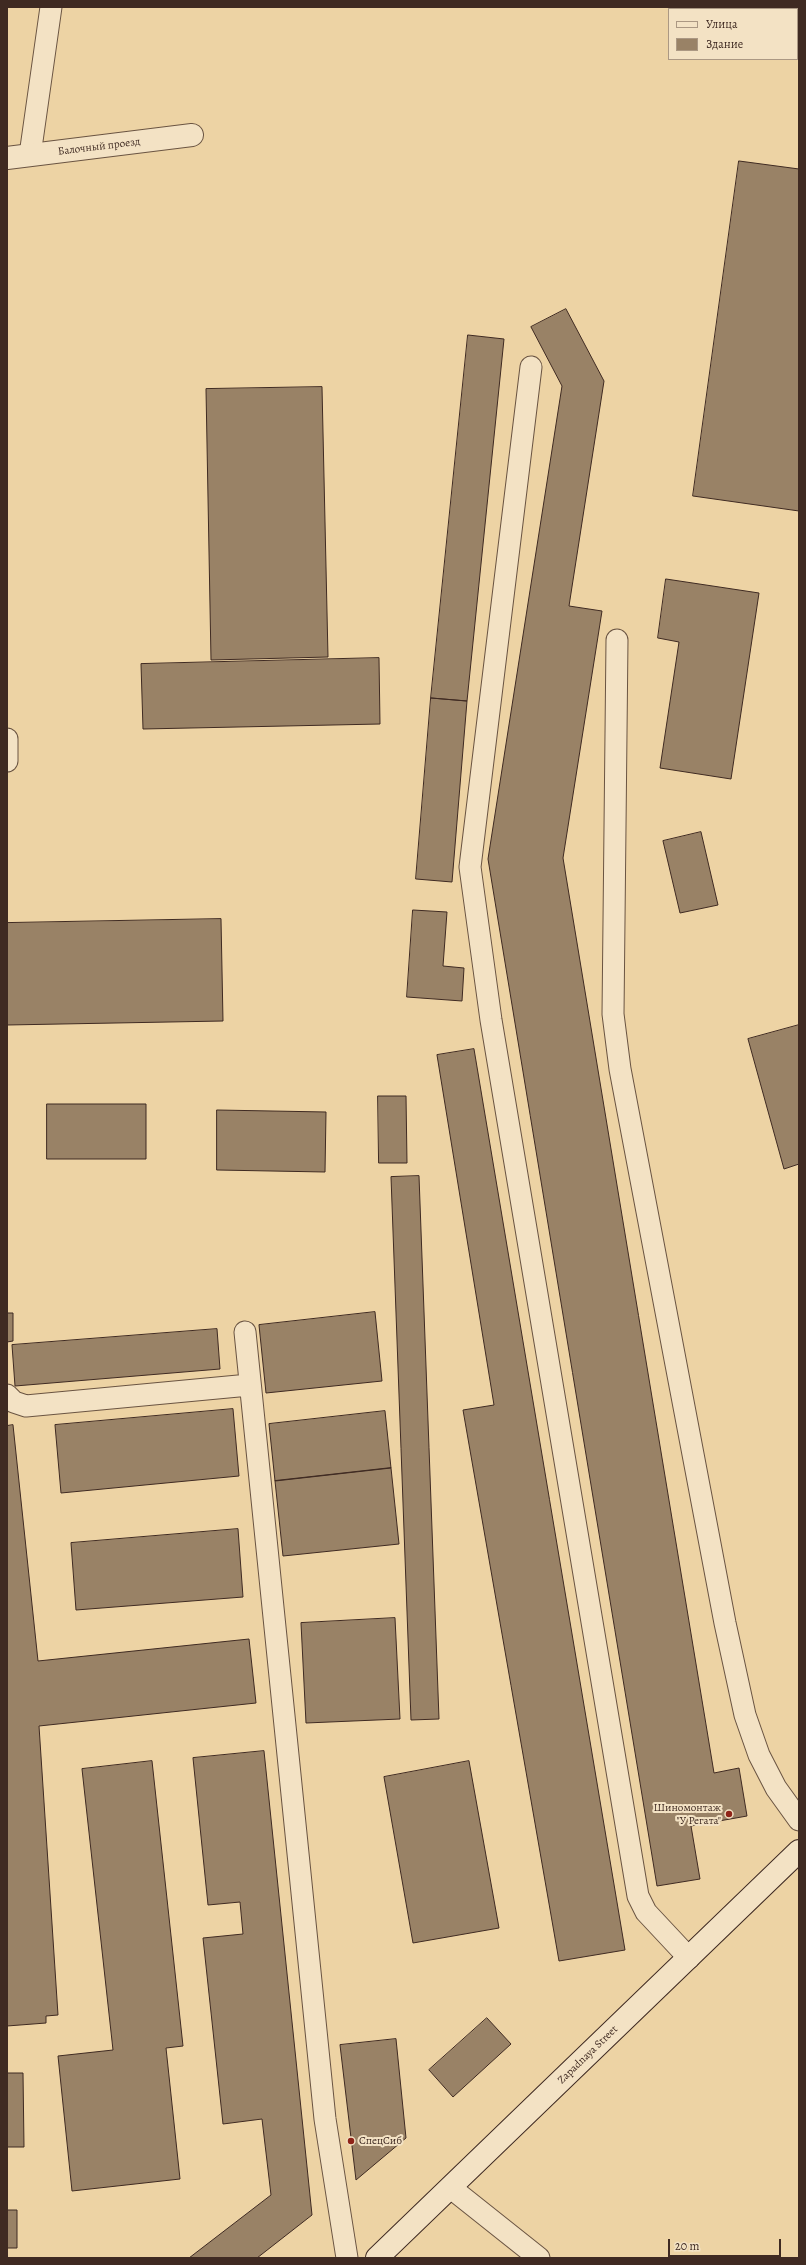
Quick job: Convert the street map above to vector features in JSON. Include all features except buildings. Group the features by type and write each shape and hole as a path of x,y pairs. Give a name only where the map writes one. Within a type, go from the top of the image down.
{"street":[{"name":"Балочный проезд","path":"7,158 192,135"},
{"name":"Zapadnaya Street","path":"377,2258 798,1853"}],"lane":[{"path":"30,155 51,7"},
{"path":"531,366 470,866 491,1020 638,1896 646,1912 689,1958"},
{"path":"617,640 613,1014 620,1069 725,1623 745,1715 762,1762 776,1788 799,1820"},
{"path":"7,739 7,761"},
{"path":"245,1332 249,1385 325,2111 348,2258"},
{"path":"7,1395 14,1402 26,1406 249,1385"},
{"path":"450,2188 539,2258"}],"place":[{"name":"Шиномонтаж \"У Регата\"","path":"729,1814"},
{"name":"СпецСиб","path":"351,2141"}]}
